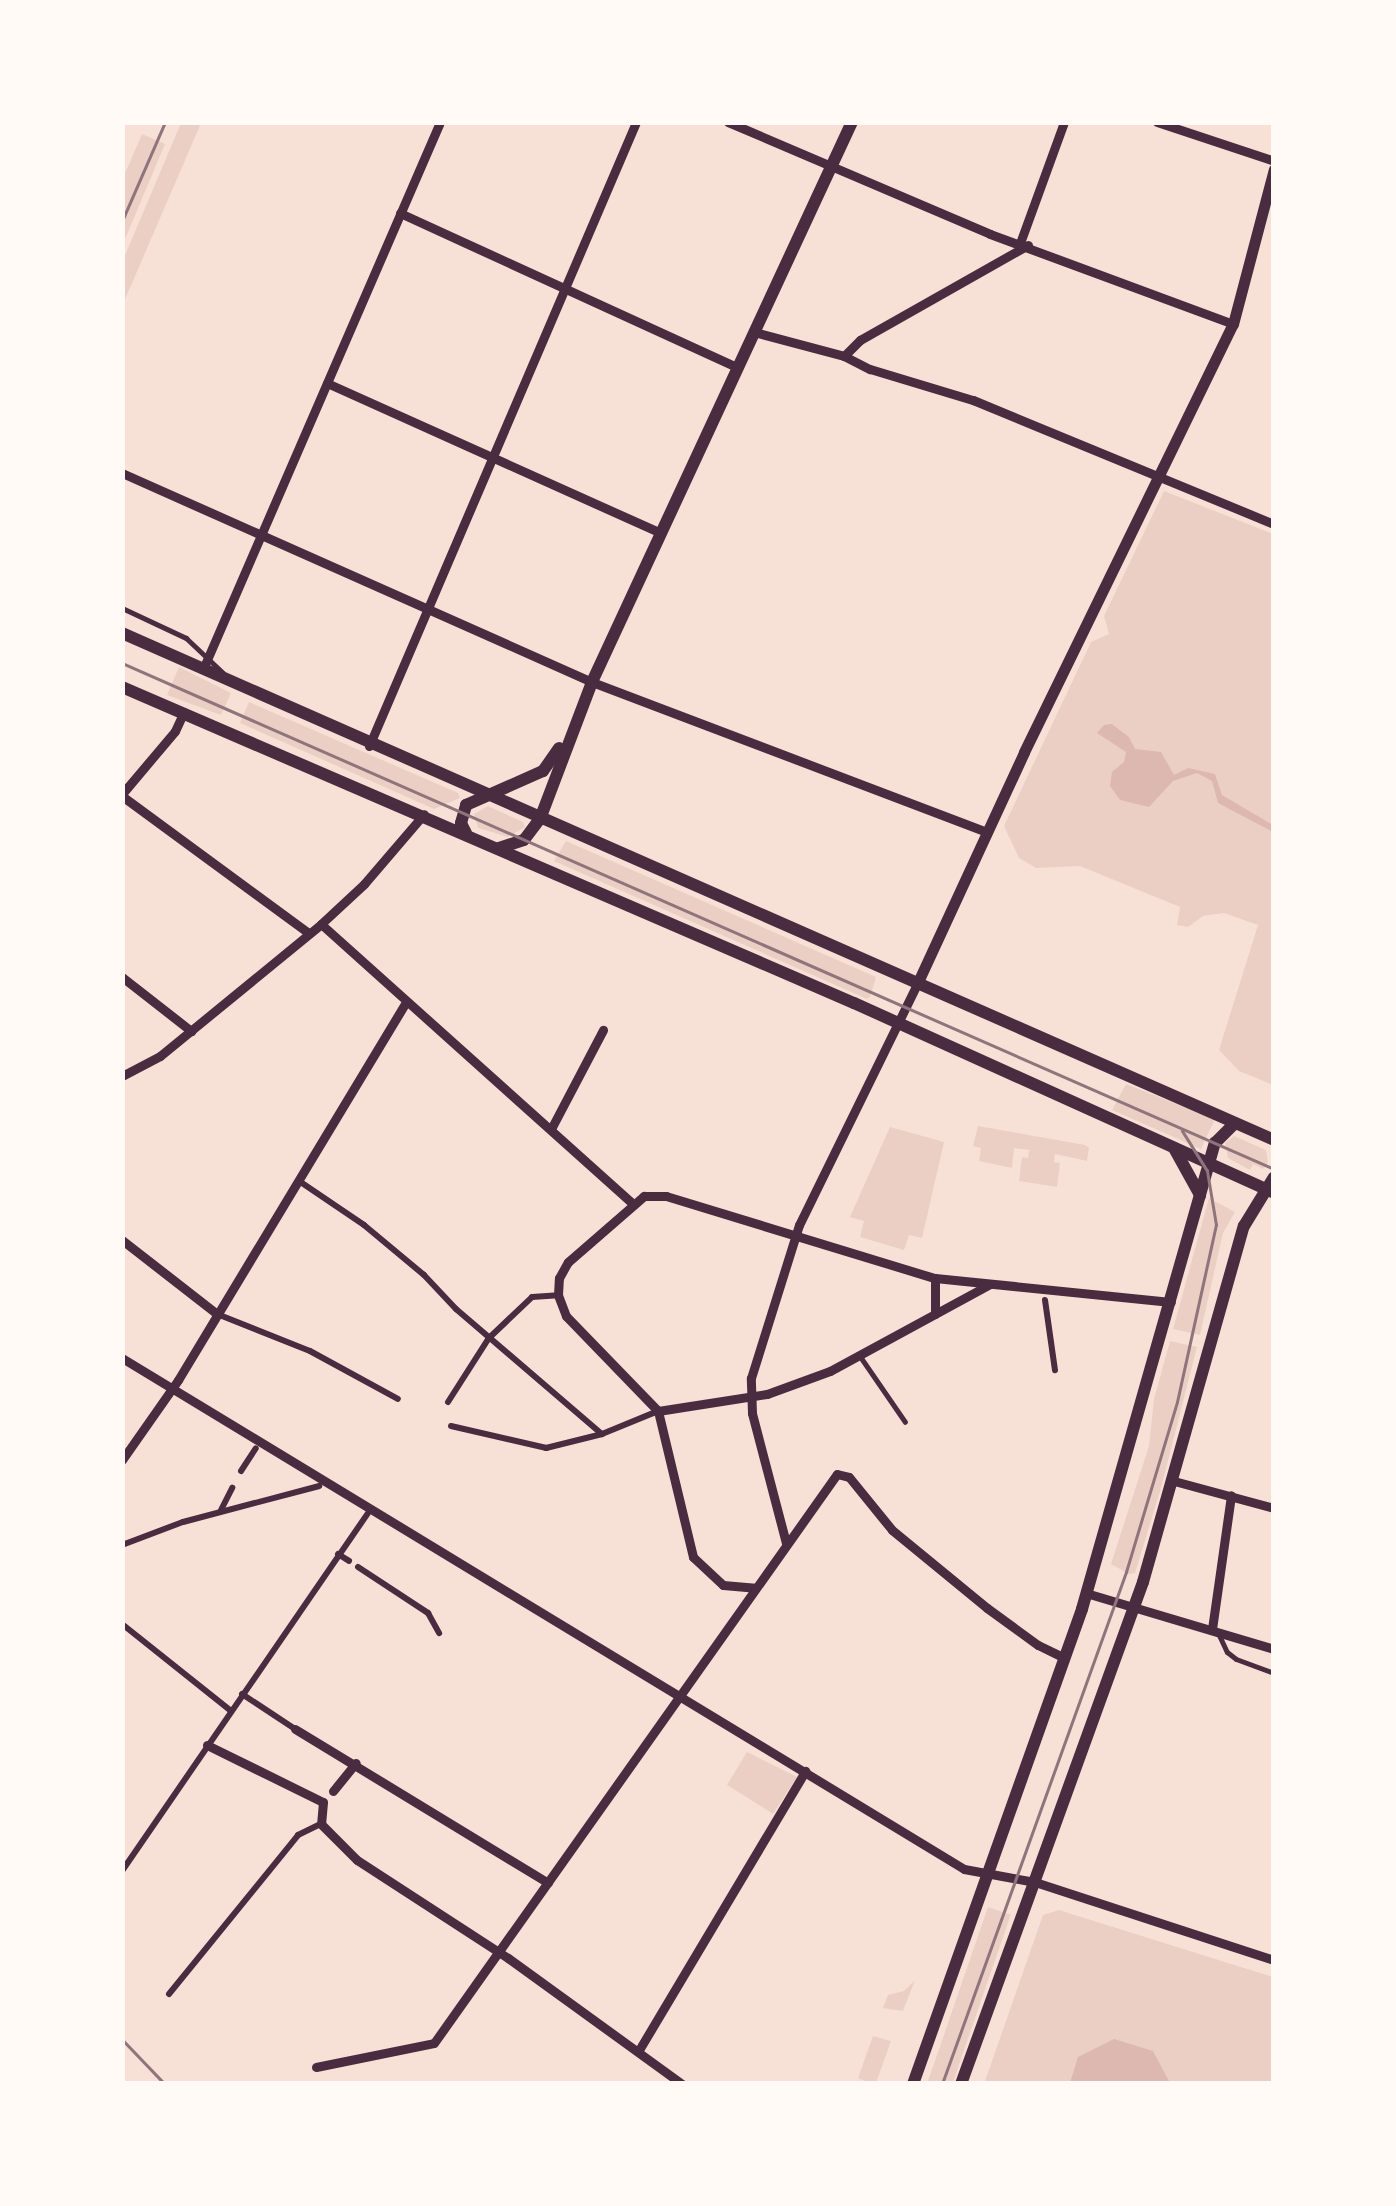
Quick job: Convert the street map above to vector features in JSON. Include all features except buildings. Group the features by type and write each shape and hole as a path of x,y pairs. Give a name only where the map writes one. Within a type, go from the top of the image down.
{"main road":[{"path":"499,848 524,840 540,819 569,734 659,532 852,122"},
{"path":"122,633 206,664 236,685 369,746 1274,1140"},
{"path":"122,687 424,814 1271,1187 1251,1210 1229,1270 1174,1481 1134,1607 961,2084"},
{"path":"466,833 461,812 466,805 543,771 569,734"},
{"path":"424,814 461,812"},
{"path":"913,2084 1086,1593 1219,1136 1235,1122"},
{"path":"1172,1146 1200,1195"}],"street":[{"path":"206,664 440,122"},
{"path":"369,746 636,122"},
{"path":"728,122 832,168 1233,324"},
{"path":"844,356 860,340 1024,244 1064,122"},
{"path":"786,1545 748,1394 796,1235 1233,324 1274,165 1157,122"},
{"path":"400,213 737,367"},
{"path":"754,332 844,356 870,369 972,400 1274,524"},
{"path":"328,383 659,532"},
{"path":"122,473 592,682 987,832"},
{"path":"184,712 175,731 122,795 307,932"},
{"path":"122,1076 160,1056 321,924 364,884 424,814"},
{"path":"321,924 632,1202"},
{"path":"122,977 191,1031"},
{"path":"122,1460 172,1389 406,1002"},
{"path":"552,1129 603,1030"},
{"path":"302,1182 379,1238 488,1338 602,1434"},
{"path":"755,1588 723,1585 693,1557 658,1412 566,1316 558,1295 560,1278 568,1262 632,1202 644,1196 666,1196 935,1278 1171,1302"},
{"path":"122,1240 218,1314 310,1351 398,1399"},
{"path":"935,1278 936,1314"},
{"path":"451,1426 546,1448 602,1434 658,1412 748,1394 767,1394 859,1355 993,1282"},
{"path":"448,1402 488,1338 532,1297 558,1295"},
{"path":"1044,1300 1055,1370"},
{"path":"122,1358 964,1869 1034,1882 1274,1960"},
{"path":"242,1472 256,1448"},
{"path":"316,2067 430,2046 830,1480 842,1473 892,1530 1038,1646 1065,1658"},
{"path":"1174,1481 1274,1508"},
{"path":"122,1544 220,1512 319,1486"},
{"path":"220,1512 232,1488"},
{"path":"1215,1630 1231,1495"},
{"path":"123,1869 368,1513"},
{"path":"338,1554 349,1561"},
{"path":"358,1567 428,1614 438,1632"},
{"path":"1086,1593 1274,1648"},
{"path":"122,1624 231,1712"},
{"path":"242,1694 548,1882"},
{"path":"207,1745 327,1798"},
{"path":"321,1824 327,1798 356,1764"},
{"path":"639,2050 805,1771"},
{"path":"321,1824 357,1860 499,1952 682,2084"},
{"path":"168,1994 298,1835 321,1824"}],"lane":[{"path":"122,608 186,638 206,664"},
{"path":"859,1355 906,1422"},
{"path":"1215,1630 1226,1652 1274,1673"}],"shaded area":[{"path":"181,123 201,123 123,304 123,260"},
{"path":"142,134 165,144 123,244 123,178"},
{"path":"1164,491 1273,534 1273,1085 1239,1071 1219,1050 1258,925 1224,913 1203,916 1188,927 1177,925 1180,907 1080,866 1036,868 1019,858 1004,826 1091,642 1109,634 1104,616"},
{"path":"179,667 231,693 221,715 167,695"},
{"path":"249,702 458,793 460,798 434,809 240,723"},
{"path":"1112,724 1129,737 1135,749 1161,752 1174,775 1188,768 1215,774 1222,795 1273,825 1273,832 1218,803 1212,781 1197,773 1173,781 1149,807 1120,800 1110,786 1112,772 1124,762 1126,752 1097,733 1104,725"},
{"path":"488,806 523,822 525,827 508,837 478,828 474,814"},
{"path":"566,841 876,977 870,997 867,999 554,861"},
{"path":"1126,1084 1215,1119 1201,1149 1112,1110"},
{"path":"978,1126 1085,1145 1089,1148 1087,1161 1055,1154 1054,1162 1060,1163 1057,1187 1019,1181 1022,1157 1028,1158 1029,1150 1014,1148 1012,1168 979,1161 981,1148 973,1146"},
{"path":"890,1127 944,1142 922,1238 909,1235 904,1250 860,1237 864,1221 850,1217"},
{"path":"1234,1136 1266,1150 1268,1162 1263,1169 1253,1164 1250,1170 1228,1158 1225,1143"},
{"path":"1209,1198 1235,1212 1223,1233 1200,1335 1173,1329"},
{"path":"1170,1341 1197,1347 1161,1488 1135,1573 1129,1574 1111,1564 1149,1446 1154,1399"},
{"path":"747,1752 797,1777 773,1814 727,1785"},
{"path":"988,1907 1011,1915 952,2084 927,2084"},
{"path":"1059,1910 1273,1977 1273,2083 984,2084 1043,1915"},
{"path":"915,1980 903,2011 883,2008 888,1995 904,1991"},
{"path":"873,2036 891,2041 876,2083 869,2083 858,2078"},
{"path":"1114,2039 1153,2051 1170,2083 1070,2083 1078,2057"}],"tram line":[{"path":"122,221 165,122"},
{"path":"122,663 1274,1169"},
{"path":"942,2084 1126,1572 1177,1402 1216,1225 1207,1171 1182,1131"},
{"path":"122,2039 165,2084"}]}
